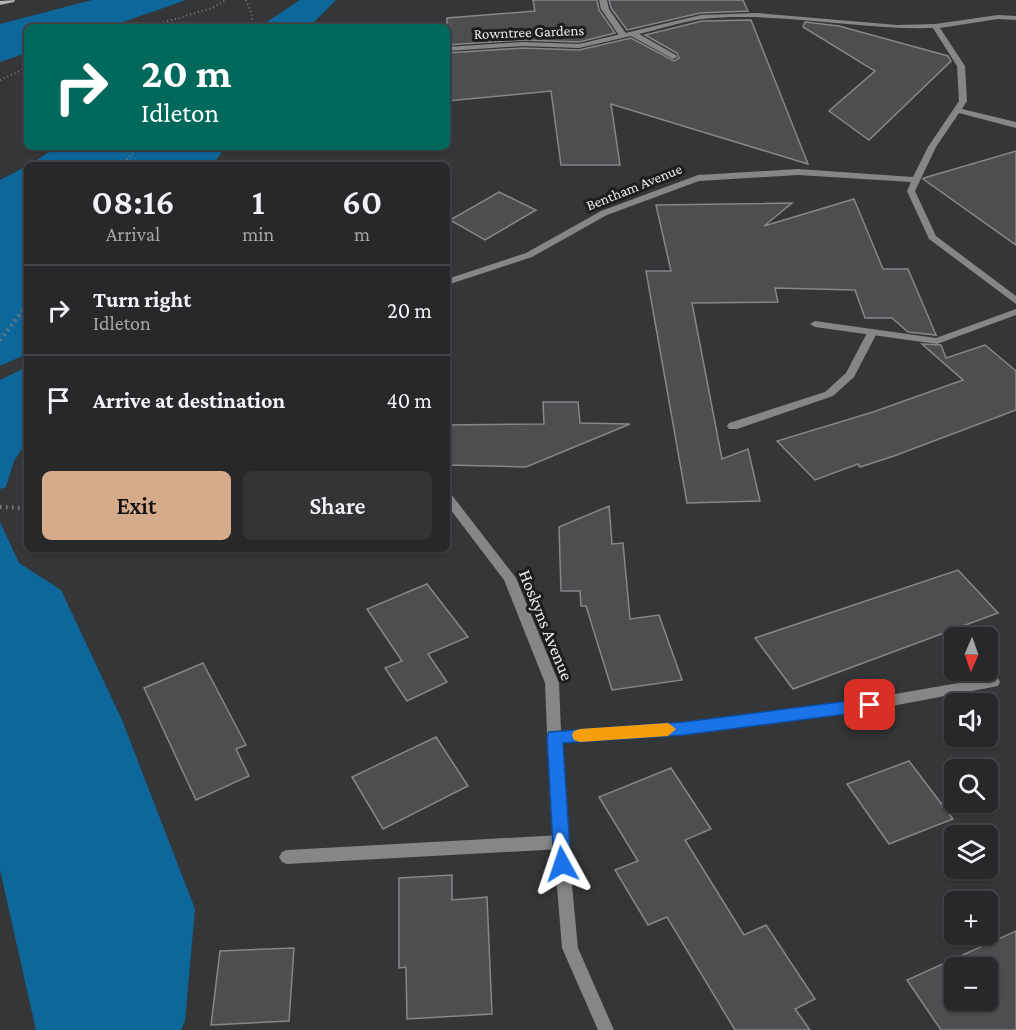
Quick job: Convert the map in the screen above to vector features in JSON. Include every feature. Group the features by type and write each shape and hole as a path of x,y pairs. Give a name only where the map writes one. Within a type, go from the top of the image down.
{"main road":[{"path":"0,3 11,0"}],"street":[{"path":"603,0 605,9 623,35"},
{"name":"Rowntree Gardens","path":"450,49 523,44 579,46 701,17 756,15 897,27 934,26 998,17 1016,18"},
{"path":"934,26 961,66 963,101 932,147 911,191 932,237 1016,301"},
{"path":"632,33 673,57"},
{"path":"957,110 1016,125"},
{"name":"Bentham Avenue","path":"450,281 529,255 604,213 698,178 798,172 916,180"},
{"path":"815,324 937,341 1016,312"},
{"path":"734,426 829,394 850,375 872,333"},
{"name":"Hoskyns Avenue","path":"450,501 510,579 552,683 561,843 570,948 606,1030"},
{"path":"555,737 684,728 849,708 993,682"},
{"path":"287,857 561,843"}],"path":[{"path":"158,24 212,8 226,0"},
{"path":"246,0 253,17 250,24"},
{"path":"0,80 24,69"},
{"path":"124,162 136,150"},
{"path":"0,340 24,309"},
{"path":"0,507 24,508"}],"shaded area":[{"path":"92,0 186,0 118,24 24,24 24,54 0,62 0,24"},
{"path":"300,0 336,0 312,24 264,24"},
{"path":"52,150 224,150 214,162 34,162"},
{"path":"24,168 24,355 0,366 0,180"},
{"path":"24,368 24,446 14,461 6,487 0,489 0,380"},
{"path":"0,522 19,563 61,590 122,720 195,909 185,1021 181,1030 36,1030 0,870"}],"building":[{"path":"533,0 597,0 599,10 615,33 579,42 523,40 450,45 450,24 447,24 447,18 535,11"},
{"path":"609,0 743,0 748,11 700,13 627,30 611,8"},
{"path":"751,20 808,164 611,104 620,165 561,165 551,91 450,101 450,53 523,48 579,50 631,38 674,61 679,58 677,53 645,35 702,21"},
{"path":"805,22 839,26 948,56 951,61 869,140 829,111 875,71 803,27"},
{"path":"1016,151 1016,245 923,179 924,178"},
{"path":"499,192 536,210 485,240 450,220"},
{"path":"854,199 883,269 908,269 936,335 908,332 892,318 865,318 855,290 775,288 778,302 692,303 722,459 748,449 760,501 687,503 646,271 671,271 656,205 792,203 764,226"},
{"path":"922,344 941,345 946,358 985,345 1016,371 1016,410 894,456 860,467 858,464 815,480 777,441 873,412 963,380"},
{"path":"543,402 578,402 580,423 630,424 526,467 450,465 450,425 544,424"},
{"path":"609,506 612,544 623,543 630,619 659,615 682,680 612,690 586,606 581,606 580,591 561,591 559,527"},
{"path":"958,570 998,613 960,627 944,627 944,633 793,689 755,638"},
{"path":"427,584 468,637 428,654 447,682 407,701 385,668 402,661 367,609"},
{"path":"203,663 246,745 236,749 249,776 196,800 144,688"},
{"path":"436,737 468,786 383,829 352,777"},
{"path":"909,761 944,807 944,813 948,813 953,819 889,844 847,784"},
{"path":"671,768 711,829 685,840 744,935 766,925 815,999 795,1009 810,1030 735,1030 667,917 648,925 615,870 638,861 599,797"},
{"path":"452,875 452,900 487,897 492,1014 407,1019 406,967 399,968 399,878"},
{"path":"1016,931 1016,1030 941,1030 907,980 944,963 944,1011 998,1011 998,957 958,957 985,945 998,945 998,939"},
{"path":"294,948 289,1021 211,1025 220,951"}],"slow traffic":[{"path":"580,735 668,729"}],"route":[{"path":"562,864 555,737 684,728 870,705"}]}
